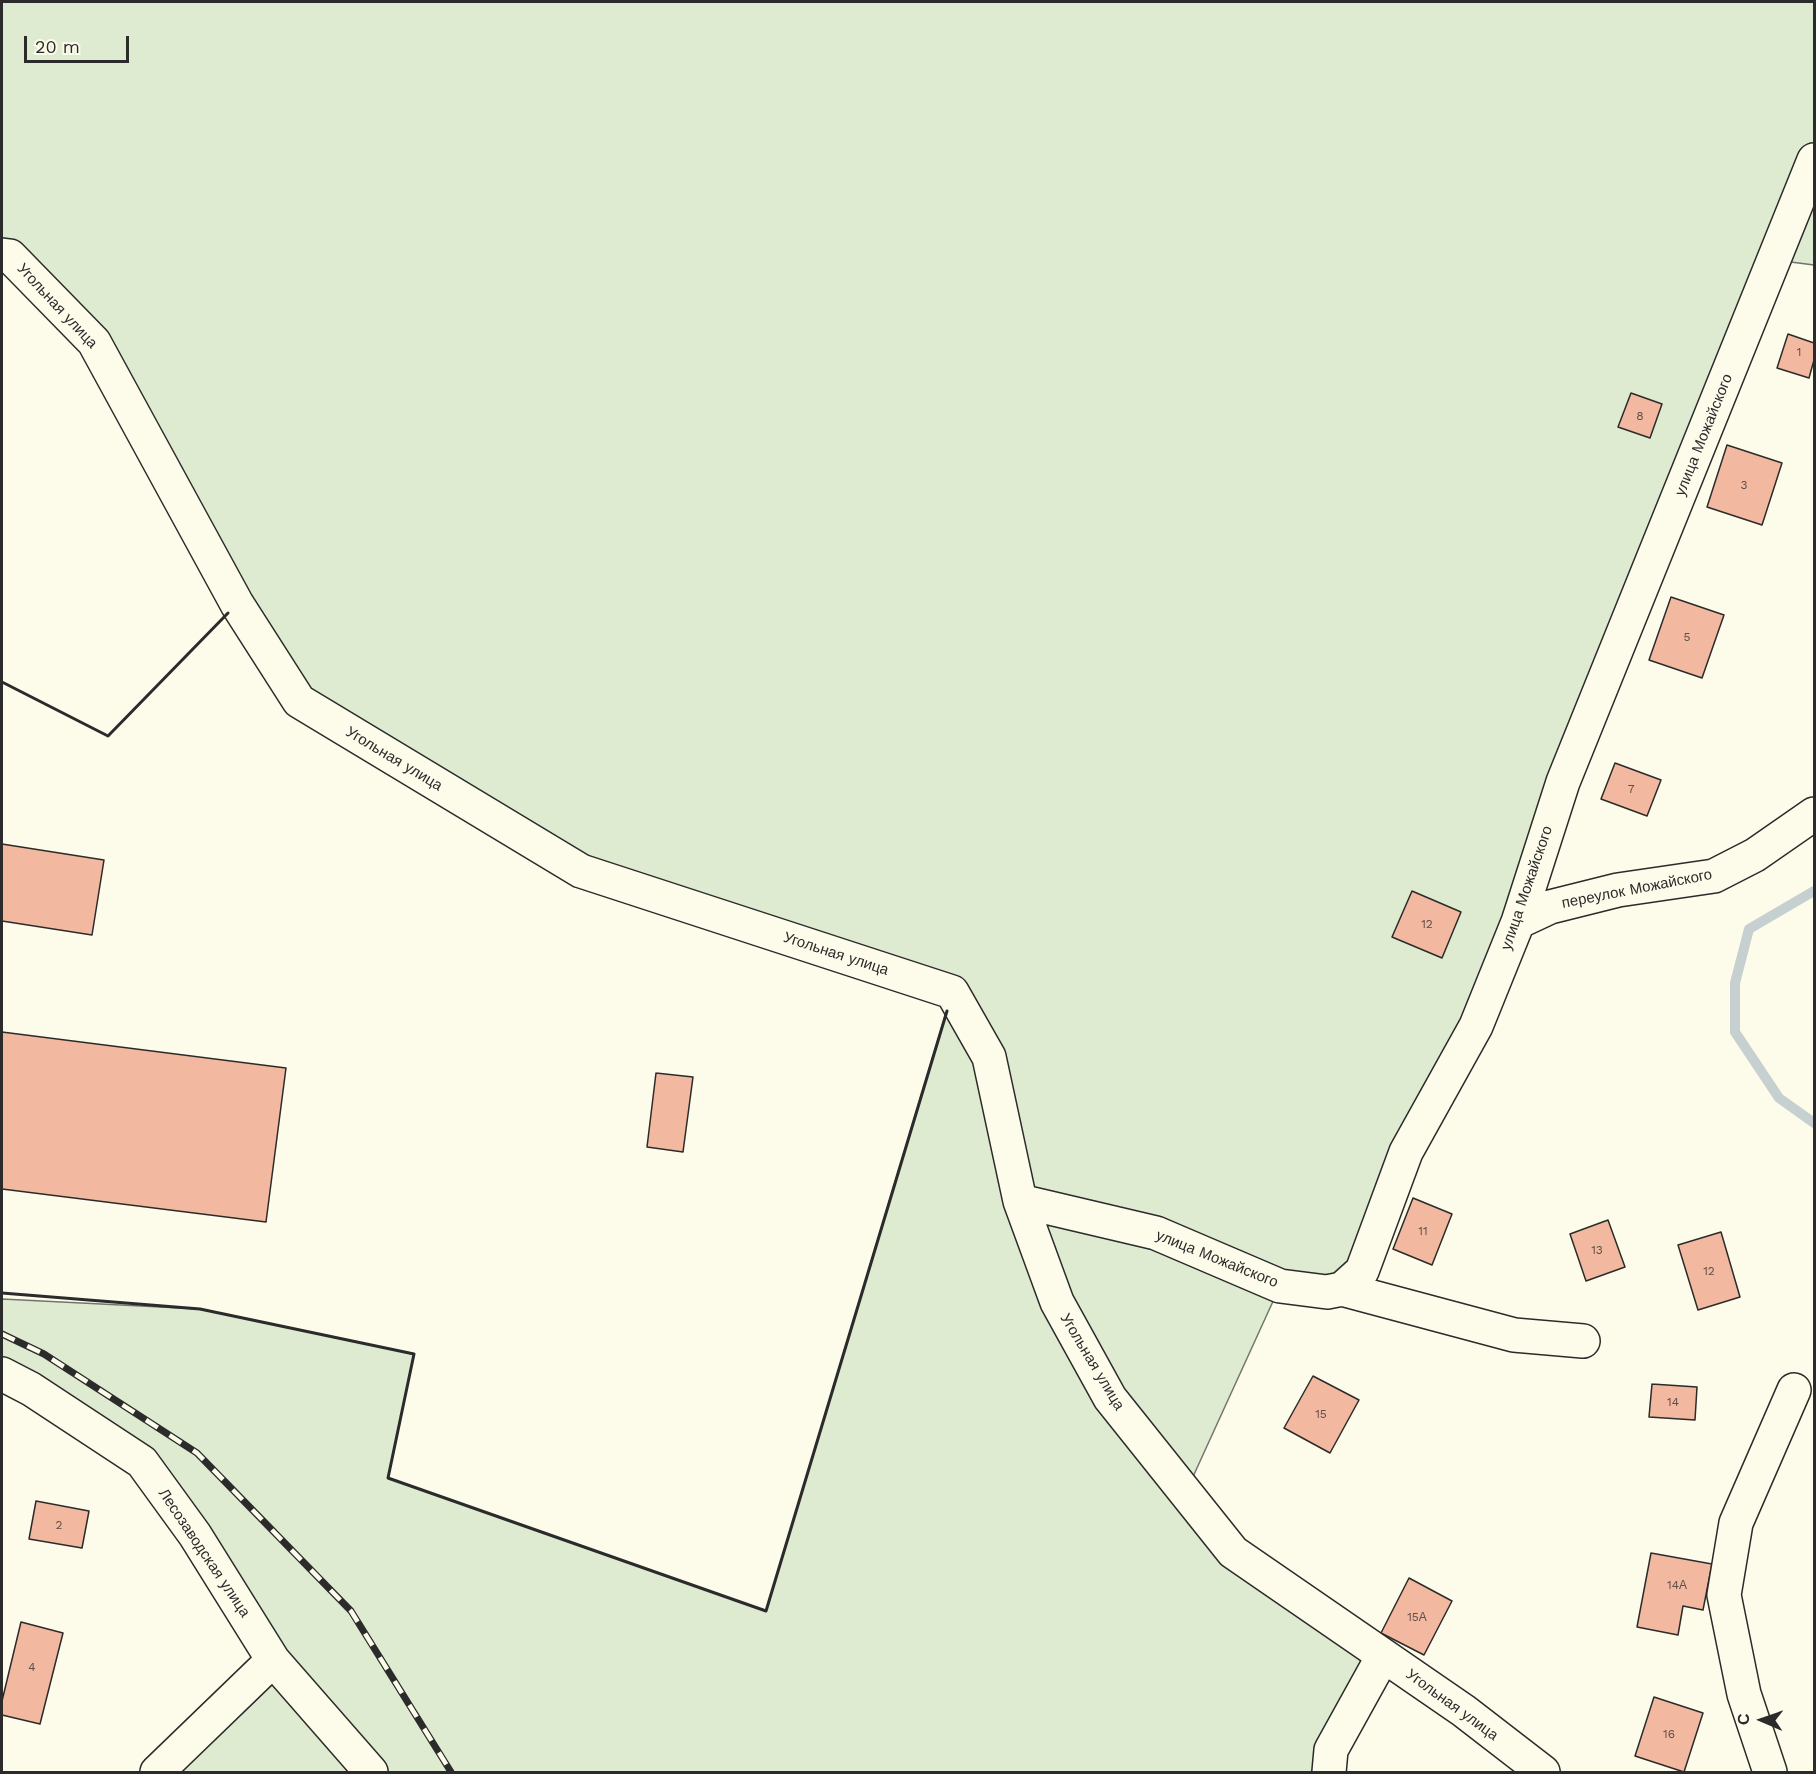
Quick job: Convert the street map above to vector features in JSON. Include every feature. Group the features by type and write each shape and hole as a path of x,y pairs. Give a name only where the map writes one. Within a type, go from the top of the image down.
{"street":[{"name":"улица Можайского","path":"1020,1201 1156,1233 1280,1286 1327,1292 1342,1289 1362,1271 1406,1152 1476,1026 1518,922 1563,783 1815,160"},
{"name":"Угольная улица","path":"2,255 10,256 94,342 237,604 299,701 580,871 952,992 989,1057 1020,1201 1057,1302 1110,1398 1233,1552 1464,1711 1543,1773"},
{"name":"переулок Можайского","path":"1518,922 1550,907 1618,890 1714,876 1755,855 1815,814"},
{"path":"1342,1289 1514,1335 1583,1341"},
{"name":"Лесозаводская улица","path":"2,1374 31,1389 142,1462 195,1535 273,1660 371,1773"},
{"path":"1770,1773 1744,1694 1724,1595 1736,1523 1794,1390"},
{"path":"1329,1773 1331,1750 1383,1656"},
{"path":"157,1773 273,1660"}],"green space":[{"path":"2,2 1814,2 1814,265 1775,260 1362,1271 1280,1286 1186,1492 1383,1656 1329,1772 157,1772 273,1660 142,1462 2,1374 2,1299 200,1309 414,1354 388,1478 766,1611 952,993 581,871 299,701 94,342 2,255"}],"building":[{"path":"1788,334 1814,343 1814,360 1809,378 1777,368"},
{"path":"1631,393 1662,404 1650,438 1618,427"},
{"path":"1727,445 1782,463 1762,525 1707,507"},
{"path":"1671,597 1724,615 1702,678 1649,660"},
{"path":"1615,763 1661,780 1647,816 1601,799"},
{"path":"2,844 104,860 92,935 2,921"},
{"path":"1412,891 1461,912 1442,958 1392,937"},
{"path":"2,1032 286,1068 266,1222 2,1189"},
{"path":"656,1073 693,1077 683,1152 647,1147"},
{"path":"1413,1198 1452,1214 1432,1265 1393,1249"},
{"path":"1608,1220 1625,1267 1586,1281 1570,1234"},
{"path":"1721,1232 1740,1297 1698,1310 1678,1245"},
{"path":"1313,1376 1359,1400 1330,1453 1284,1428"},
{"path":"1652,1384 1697,1387 1695,1420 1649,1417"},
{"path":"36,1501 89,1511 82,1548 29,1539"},
{"path":"1651,1553 1712,1564 1703,1610 1683,1606 1678,1635 1637,1627"},
{"path":"1409,1578 1452,1601 1424,1655 1381,1633"},
{"path":"21,1622 63,1633 40,1724 2,1715 2,1701"},
{"path":"1654,1697 1703,1713 1684,1772 1635,1756"}],"waterway":[{"path":"1814,891 1749,929 1735,983 1735,1032 1779,1098 1814,1123"}],"railway":[{"path":"2,1334 44,1354 197,1453 351,1611 451,1772"}],"wall":[{"path":"2,682 108,736 228,613"},
{"path":"2,1293 200,1309 414,1354 388,1478 766,1611 947,1011"}]}
